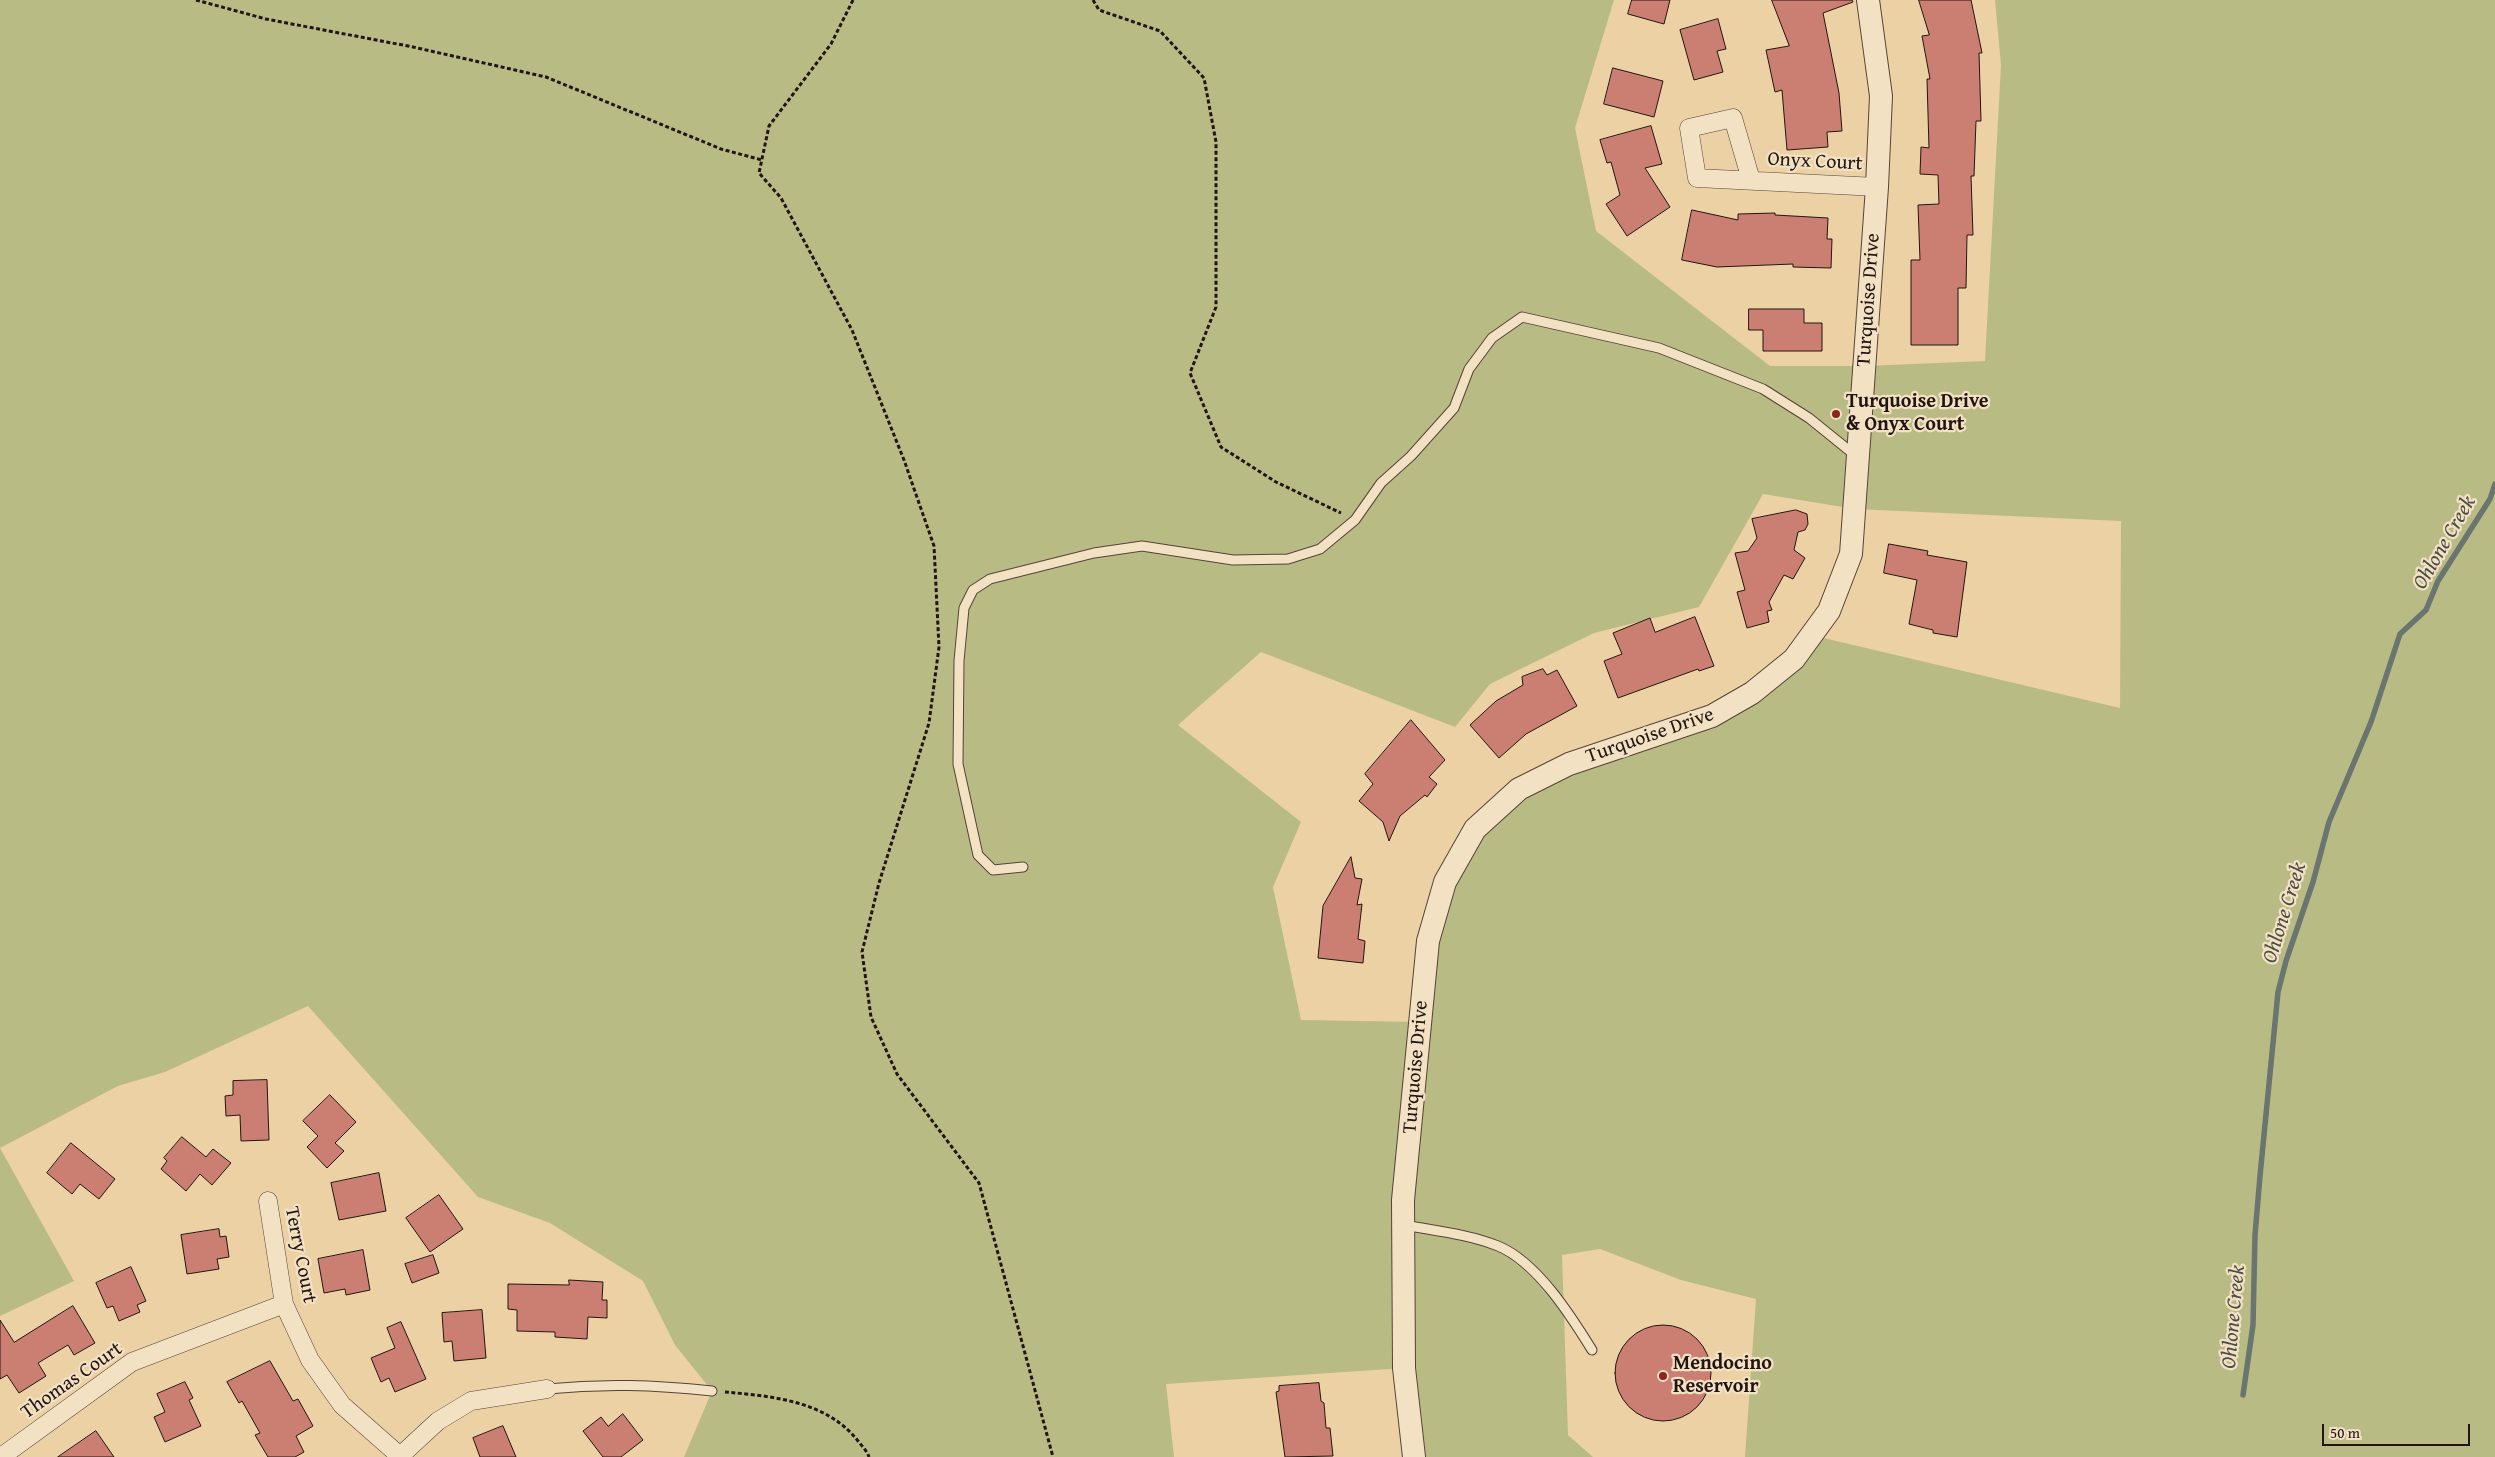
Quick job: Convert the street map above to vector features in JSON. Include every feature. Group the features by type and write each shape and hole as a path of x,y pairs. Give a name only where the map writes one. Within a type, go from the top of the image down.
{"street":[{"name":"Turquoise Drive","path":"1414,1457 1404,1368 1404,1200 1428,941 1444,882 1475,828 1519,789 1569,764 1712,716 1752,692 1794,659 1829,611 1852,554 1882,96 1868,0"},
{"name":"Onyx Court","path":"1751,180 1877,186"},
{"name":"Terry Court","path":"268,1201 284,1304 310,1360 342,1405 400,1457"},
{"name":"Thomas Court","path":"1,1457 132,1362 284,1304"},
{"path":"400,1457 438,1421 471,1401 547,1389"}],"lane":[{"path":"1023,867 993,870 978,855 958,764 960,652 964,608 973,590 990,579 1094,553 1142,546 1233,560 1288,559 1320,549 1356,520 1381,483 1411,456 1454,408 1469,369 1492,338 1522,317 1659,348 1763,388 1808,418 1858,458"},
{"path":"1404,1225 1462,1235 1500,1247 1529,1266 1572,1318 1592,1350"},
{"path":"547,1389 596,1384 644,1384 712,1391"}],"path":[{"path":"196,0 266,19 413,47 546,77 721,149 762,160"},
{"path":"853,0 831,44 769,126 759,173 782,198 852,330 904,460 934,546 939,647 929,723 879,883 862,952 872,1018 897,1074 979,1183 1053,1457"},
{"path":"1093,0 1098,10 1160,31 1204,78 1216,142 1216,307 1190,373 1221,447 1276,482 1356,520"},
{"path":"712,1391 767,1395 829,1415 850,1431 869,1457"}],"green space":[{"path":"0,0 1614,0 1575,128 1596,231 1770,366 1865,366 1985,361 2001,65 1995,0 2495,0 2495,1457 1745,1457 1756,1299 1681,1280 1600,1249 1562,1255 1568,1435 1593,1457 1414,1457 1404,1368 1166,1384 1174,1457 684,1457 712,1391 675,1345 643,1281 550,1223 478,1197 308,1006 165,1072 118,1086 0,1148","holes":["1763,494 1855,509 2121,521 2120,708 1811,635 1712,716 1519,789 1445,882 1420,1022 1301,1020 1273,887 1301,822 1178,725 1261,652 1455,727 1490,684 1594,633 1699,607"]},
{"path":"0,1148 74,1281 0,1316"}],"building":[{"path":"1632,0 1670,0 1664,24 1628,14"},
{"path":"1772,0 1852,0 1853,2 1823,13 1839,93 1842,131 1827,132 1828,147 1787,150 1782,90 1775,92 1766,50 1789,46"},
{"path":"1919,0 1971,0 1982,53 1979,53 1981,121 1976,121 1974,176 1971,176 1973,235 1967,235 1966,288 1958,288 1958,345 1911,345 1911,260 1920,260 1918,205 1939,204 1938,175 1920,174 1921,147 1929,148 1927,79 1930,79 1922,36 1929,35"},
{"path":"1718,19 1726,49 1717,51 1723,72 1694,80 1680,30"},
{"path":"1613,68 1663,81 1654,117 1604,104"},
{"path":"1651,126 1662,164 1645,168 1670,207 1627,236 1606,204 1620,195 1611,162 1607,163 1600,140"},
{"path":"1692,210 1738,220 1738,214 1775,213 1775,215 1828,218 1827,239 1832,239 1831,268 1793,267 1793,264 1717,267 1682,260"},
{"path":"1749,309 1804,309 1804,323 1822,323 1822,351 1763,351 1763,330 1749,330"},
{"path":"1796,510 1807,514 1808,524 1805,530 1798,532 1794,550 1805,558 1793,579 1784,575 1769,602 1772,610 1767,611 1769,622 1747,628 1737,592 1745,590 1735,553 1748,551 1757,538 1752,519"},
{"path":"1889,544 1928,551 1927,555 1967,562 1957,637 1933,633 1933,630 1909,624 1917,580 1884,573"},
{"path":"1695,617 1714,666 1699,671 1698,669 1618,698 1604,661 1622,654 1613,633 1650,618 1655,632"},
{"path":"1543,669 1547,675 1557,670 1577,706 1526,734 1499,758 1470,725 1496,701 1523,685 1522,677"},
{"path":"1411,720 1445,760 1429,777 1437,784 1427,797 1425,795 1400,816 1389,841 1383,822 1359,801 1373,784 1365,774"},
{"path":"1351,857 1355,878 1362,879 1357,905 1362,904 1358,939 1365,941 1363,963 1318,958 1323,906"},
{"path":"267,1080 269,1140 241,1141 240,1115 226,1116 225,1096 233,1095 233,1081"},
{"path":"330,1095 356,1122 335,1143 344,1151 327,1168 307,1147 318,1136 303,1121"},
{"path":"182,1137 206,1157 213,1149 231,1163 212,1185 200,1174 186,1191 161,1169 167,1161 164,1158"},
{"path":"71,1143 115,1179 99,1199 80,1184 72,1194 47,1173"},
{"path":"379,1173 386,1211 339,1220 331,1183"},
{"path":"439,1195 463,1229 430,1252 406,1218"},
{"path":"219,1229 220,1237 226,1236 229,1257 217,1259 219,1269 187,1274 181,1235"},
{"path":"363,1250 370,1290 346,1295 345,1289 324,1293 318,1259"},
{"path":"433,1255 439,1273 412,1283 405,1264"},
{"path":"131,1267 146,1301 137,1305 140,1312 119,1321 113,1306 107,1308 96,1283"},
{"path":"569,1280 603,1282 602,1300 607,1300 607,1318 588,1317 587,1339 555,1337 555,1332 517,1331 517,1310 508,1309 508,1284 569,1285"},
{"path":"73,1306 95,1343 74,1355 68,1345 38,1363 46,1376 19,1393 7,1375 0,1379 0,1320 14,1342"},
{"path":"482,1310 486,1358 454,1361 452,1341 444,1342 442,1313"},
{"path":"401,1322 426,1379 395,1392 389,1378 381,1382 371,1358 395,1348 387,1328"},
{"name":"Mendocino Reservoir","path":"1663,1325 1681,1329 1697,1339 1707,1355 1711,1373 1707,1391 1697,1407 1681,1417 1663,1421 1645,1417 1629,1407 1619,1391 1615,1373 1619,1355 1629,1339 1645,1329"},
{"path":"270,1361 293,1401 298,1399 313,1426 296,1436 304,1452 295,1457 268,1457 255,1435 260,1433 242,1401 239,1403 227,1382"},
{"path":"185,1382 193,1398 189,1400 201,1426 165,1442 154,1417 165,1412 157,1394"},
{"path":"1319,1383 1321,1401 1324,1403 1326,1428 1330,1428 1333,1456 1285,1457 1276,1392 1279,1391 1279,1386"},
{"path":"623,1414 643,1440 621,1457 603,1457 583,1431 601,1417 608,1426"},
{"path":"503,1426 516,1457 480,1457 473,1438"},
{"path":"96,1431 114,1457 58,1457"}],"waterway":[{"name":"Ohlone Creek","path":"2243,1395 2253,1325 2255,1235 2278,992 2286,961 2313,882 2329,822 2371,722 2400,634 2426,610 2438,581 2490,499 2495,484"}],"place":[{"name":"Turquoise Drive & Onyx Court","path":"1836,414"},
{"name":"Mendocino Reservoir","path":"1663,1376"}]}
